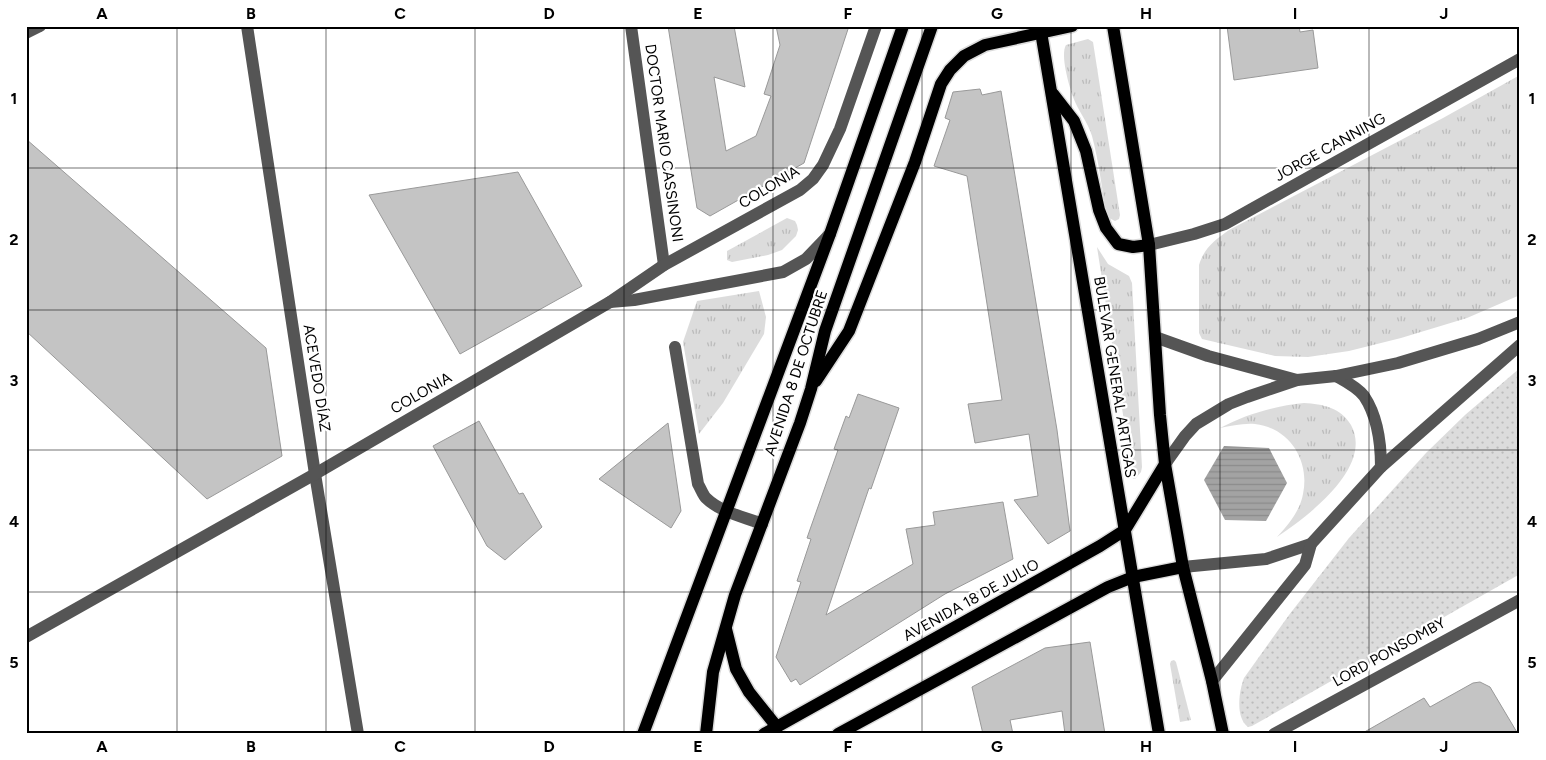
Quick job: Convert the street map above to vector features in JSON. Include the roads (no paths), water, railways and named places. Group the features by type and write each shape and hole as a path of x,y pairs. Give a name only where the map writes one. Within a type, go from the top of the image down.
{"main road":[{"name":"AVENIDA 8 DE OCTUBRE","path":"643,734 830,234 903,26"},
{"name":"AVENIDA 8 DE OCTUBRE","path":"706,734 713,672 735,595 811,389 825,331 932,26"},
{"path":"811,389 849,331 915,162 941,84 950,70 964,56 985,45 1041,30 1072,26"},
{"path":"1114,26 1149,245 1165,464 1184,567 1223,734"},
{"name":"BULEVAR GENERAL ARTIGAS","path":"1041,30 1159,734"},
{"path":"1052,92 1074,121 1086,151 1106,228 1118,244 1133,247 1149,245"},
{"name":"AVENIDA 18 DE JULIO","path":"764,734 777,730 1125,530 1165,464"},
{"path":"838,734 1108,587 1133,578 1184,567"},
{"path":"726,629 736,669 749,692 777,730"}],"street":[{"path":"26,33 40,26"},
{"name":"ACEVEDO DÍAZ","path":"247,26 358,734"},
{"name":"DOCTOR MARIO CASSINONI","path":"632,26 664,265"},
{"name":"COLONIA","path":"26,636 316,474 610,302 664,265 800,190 813,179 824,165 840,129 876,26"},
{"name":"JORGE CANNING","path":"1149,245 1225,224 1520,59"},
{"name":"AVENIDA 8 DE OCTUBRE","path":"610,302 634,300 783,272 806,259 830,234"},
{"path":"1165,464 1196,424 1247,397 1297,380 1336,376 1398,363 1478,339 1520,322"},
{"path":"1155,337 1208,356 1297,380"},
{"path":"1184,567 1266,559 1310,544 1381,467 1520,345"},
{"path":"675,347 698,484 704,497 726,511 762,524"},
{"path":"1336,376 1363,395 1372,410 1379,433 1381,467"},
{"path":"1212,681 1305,565 1310,544"},
{"name":"LORD PONSOMBY","path":"1274,734 1520,600"}]}
